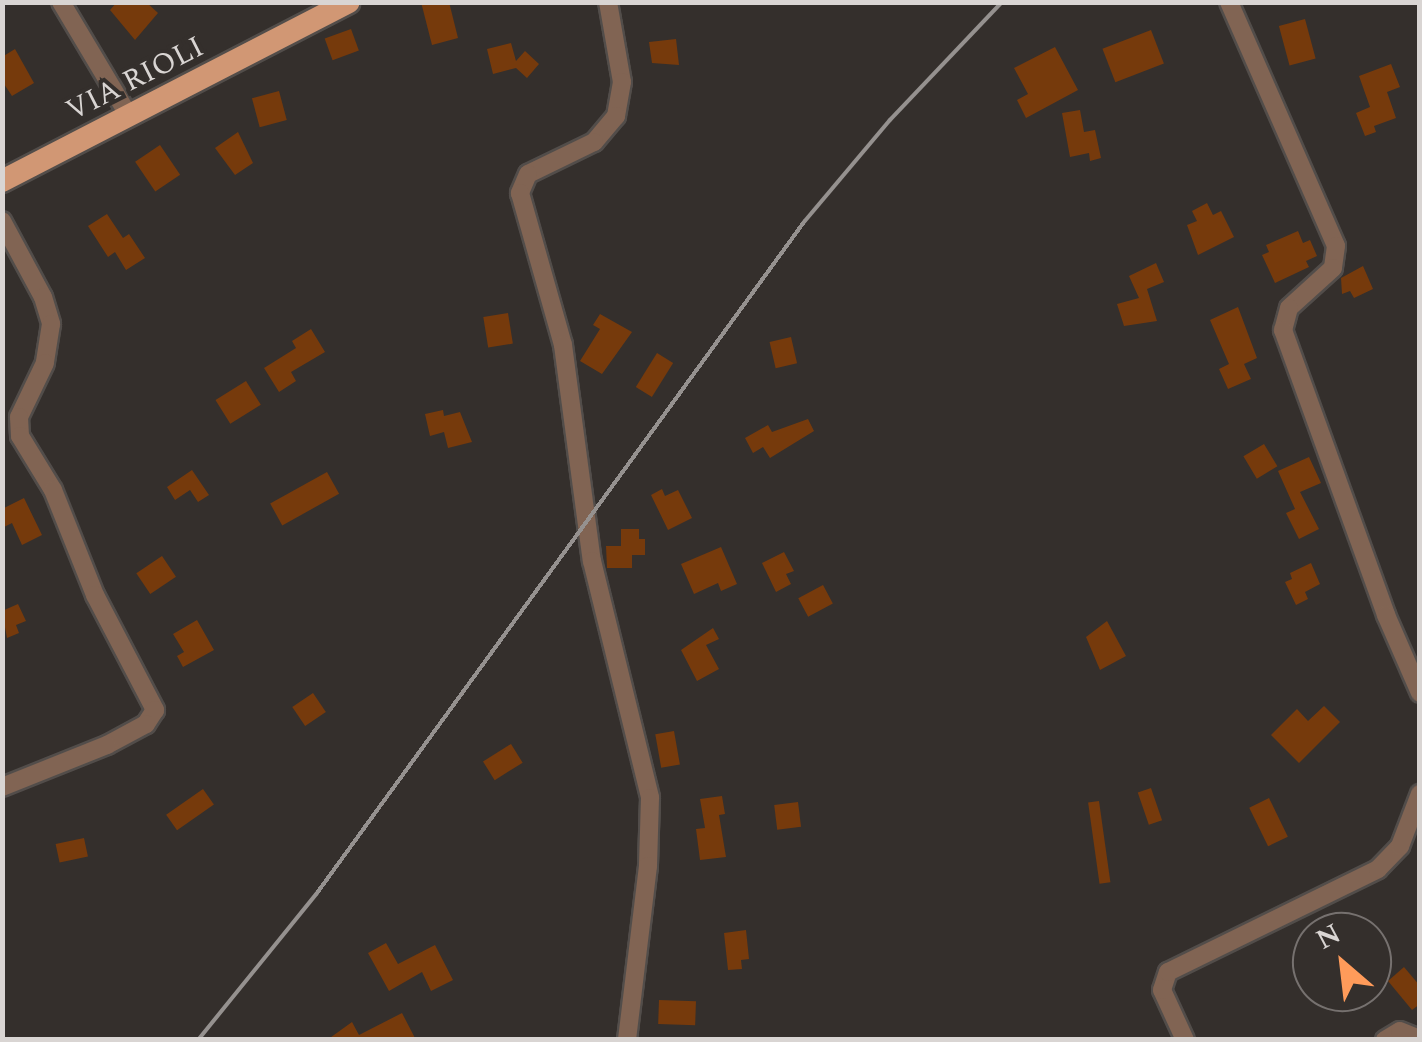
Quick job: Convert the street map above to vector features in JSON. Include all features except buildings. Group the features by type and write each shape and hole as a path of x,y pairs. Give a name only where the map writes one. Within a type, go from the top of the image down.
{"main road":[{"name":"VIA RIOLI","path":"2,181 348,2"}],"street":[{"path":"61,2 129,116"},
{"path":"608,2 622,82 616,116 594,142 528,174 520,194 563,346 592,561 650,798 648,866 627,1040"},
{"path":"1229,2 1336,246 1330,272 1289,308 1283,330 1386,615 1420,693"},
{"path":"2,221 41,293 51,324 48,353 20,412 18,432 53,490 94,595 155,710 146,724 108,745 2,787"},
{"path":"1185,1040 1162,990 1168,972 1378,870 1400,846 1420,794"},
{"path":"1386,1040 1400,1031 1420,1039"}],"railway":[{"path":"198,1040 317,893 804,222 890,120 1002,2"}]}
